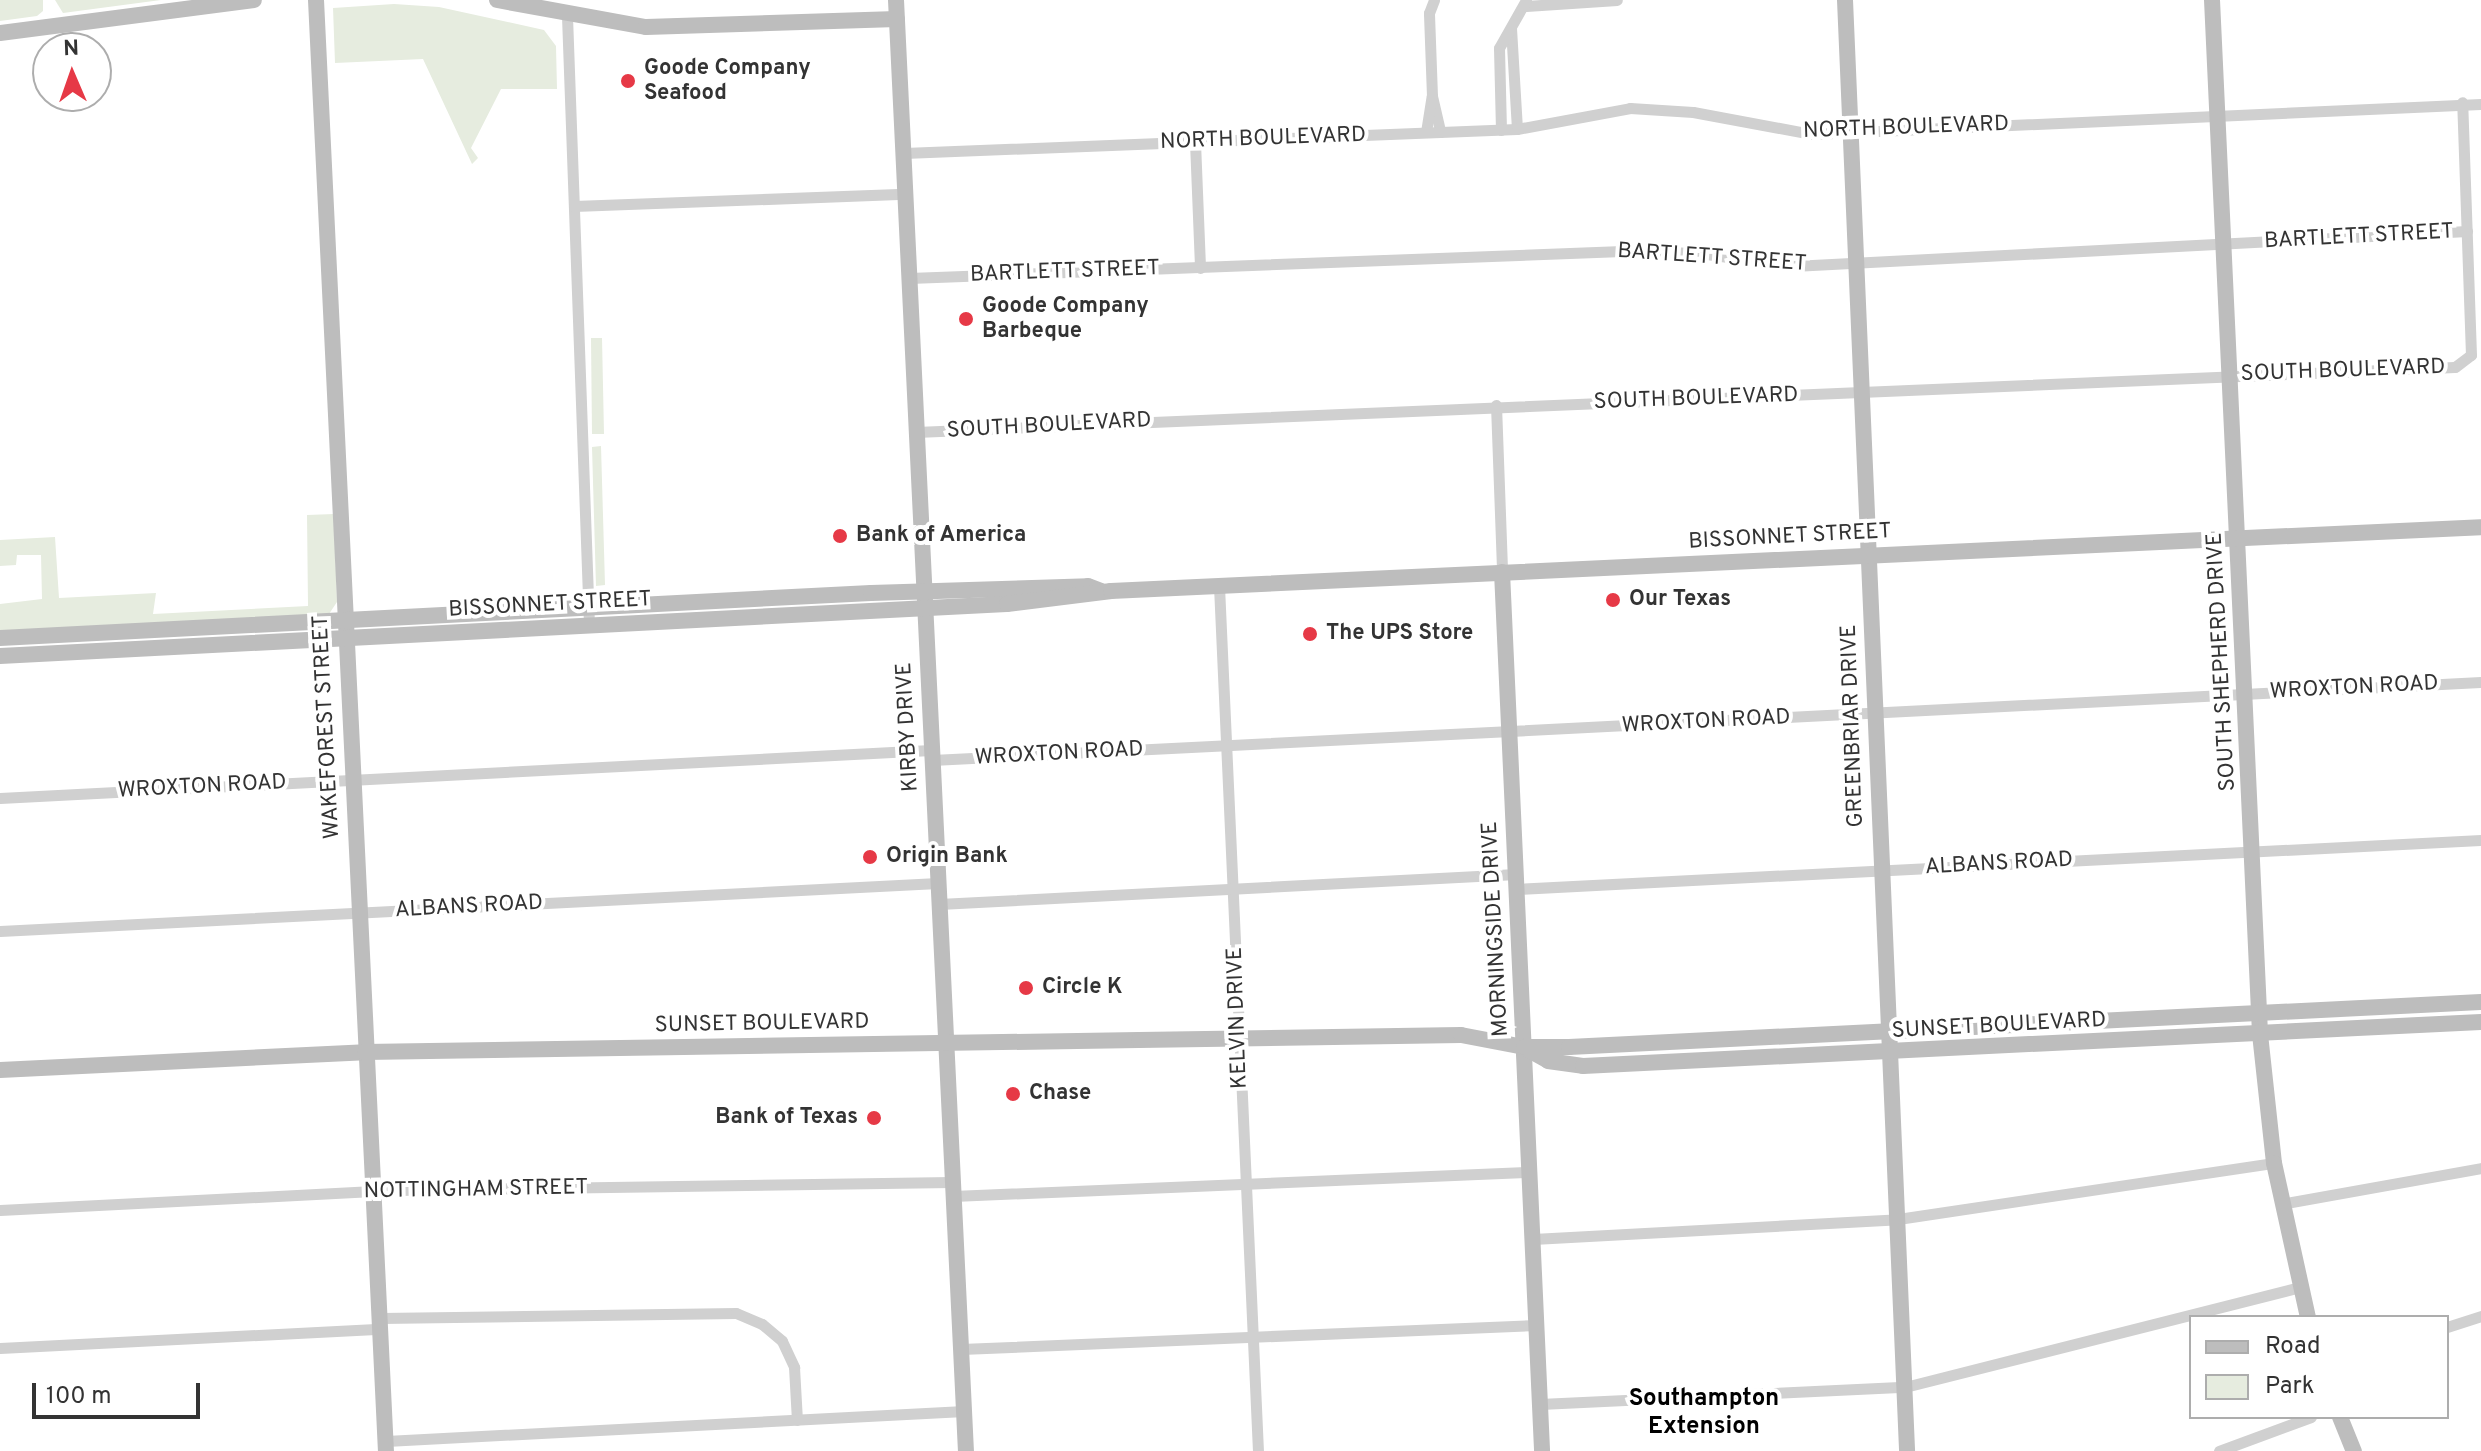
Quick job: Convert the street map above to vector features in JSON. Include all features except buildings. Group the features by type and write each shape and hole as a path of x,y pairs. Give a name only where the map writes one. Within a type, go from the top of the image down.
{"main road":[{"path":"0,33 254,0"},
{"name":"WAKEFOREST STREET","path":"316,0 351,779 386,1446"},
{"path":"497,0 567,16 646,27 897,19"},
{"name":"KIRBY DRIVE","path":"896,0 966,1451"},
{"name":"GREENBRIAR DRIVE","path":"1845,0 1907,1451"},
{"name":"SOUTH SHEPHERD DRIVE","path":"2212,0 2220,112 2260,1034 2274,1163 2307,1315"},
{"name":"BISSONNET STREET","path":"0,638 741,599 1086,598 1101,591 2481,527"},
{"name":"MORNINGSIDE DRIVE","path":"1502,572 1542,1451"},
{"path":"741,599 742,617"},
{"name":"BISSONNET STREET","path":"0,656 742,617 925,600"},
{"name":"SUNSET BOULEVARD","path":"0,1070 365,1052 1239,1038 1461,1035 1524,1047 1888,1033 2481,1002"},
{"name":"SUNSET BOULEVARD","path":"1524,1047 1548,1061 1583,1066 2481,1022"},
{"path":"2341,1419 2354,1451"}],"street":[{"path":"1421,0 1429,13"},
{"path":"1434,0 1429,13 1432,96 1440,132"},
{"path":"1501,130 1499,48 1526,3 1617,0"},
{"path":"567,16 589,625"},
{"path":"1511,28 1517,129"},
{"path":"1499,81 1515,80"},
{"path":"1426,132 1432,96"},
{"name":"NORTH BOULEVARD","path":"904,153 1501,130 1599,112 1660,108 1787,132 1853,134 2220,112 2462,102 2481,104"},
{"name":"SOUTH BOULEVARD","path":"916,432 1496,405 1864,394 2455,367 2476,354 2462,102"},
{"path":"1195,142 1200,268"},
{"path":"574,206 905,194"},
{"name":"BARTLETT STREET","path":"909,278 1622,251 1699,253 1793,266 2467,231"},
{"name":"MORNINGSIDE DRIVE","path":"1496,405 1502,572"},
{"name":"KELVIN DRIVE","path":"1219,586 1258,1451"},
{"name":"WROXTON ROAD","path":"0,798 351,779 1874,714 2481,682"},
{"name":"ALBANS ROAD","path":"939,904 1232,890 1881,870 2481,840"},
{"name":"ALBANS ROAD","path":"0,931 938,883"},
{"path":"1533,1239 1898,1219 2274,1163"},
{"path":"2281,1204 2481,1168"},
{"name":"NOTTINGHAM STREET","path":"0,1210 374,1191 953,1189 1246,1184 1529,1172"},
{"path":"1540,1404 1905,1387 2299,1287"},
{"path":"0,1348 381,1324 736,1313 762,1324 782,1341 794,1367 797,1420"},
{"path":"2449,1326 2481,1316"},
{"path":"961,1349 1537,1325"},
{"path":"386,1446 964,1411"},
{"path":"2219,1451 2306,1419"}],"green space":[{"path":"0,0 43,0 43,11 37,16 0,21"},
{"path":"55,0 161,0 63,13"},
{"path":"394,4 439,7 544,30 556,46 557,89 501,89 471,148 478,158 472,164 423,59 335,63 333,8"},
{"path":"591,338 602,338 604,434 592,434"},
{"path":"601,446 605,585 596,586 592,447"},
{"path":"334,514 337,602 329,614 0,634 0,604 42,599 41,555 17,555 16,565 0,566 0,540 55,537 59,598 156,593 153,614 308,606 307,515"}],"place":[{"name":"Goode Company Seafood","path":"628,81"},
{"name":"Goode Company Barbeque","path":"966,319"},
{"name":"Bank of America","path":"840,536"},
{"name":"Our Texas","path":"1613,600"},
{"name":"The UPS Store","path":"1310,634"},
{"name":"Origin Bank","path":"870,857"},
{"name":"Circle K","path":"1026,988"},
{"name":"Chase","path":"1013,1094"},
{"name":"Bank of Texas","path":"874,1118"}],"district":[{"name":"Southampton Extension","path":"1704,1414"}]}
